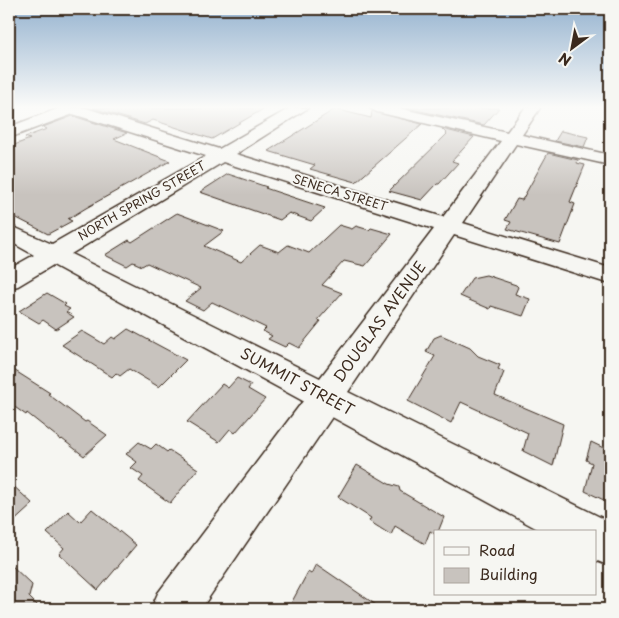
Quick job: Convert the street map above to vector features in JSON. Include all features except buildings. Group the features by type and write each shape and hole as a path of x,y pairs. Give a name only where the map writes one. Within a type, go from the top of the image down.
{"street":[{"name":"SENECA STREET","path":"161,137 610,276"},
{"name":"NORTH SPRING STREET","path":"9,280 252,137"},
{"path":"507,137 610,160"},
{"name":"DOUGLAS AVENUE","path":"174,609 512,138"},
{"name":"SUMMIT STREET","path":"9,232 581,530"},
{"path":"596,538 610,545"}]}
